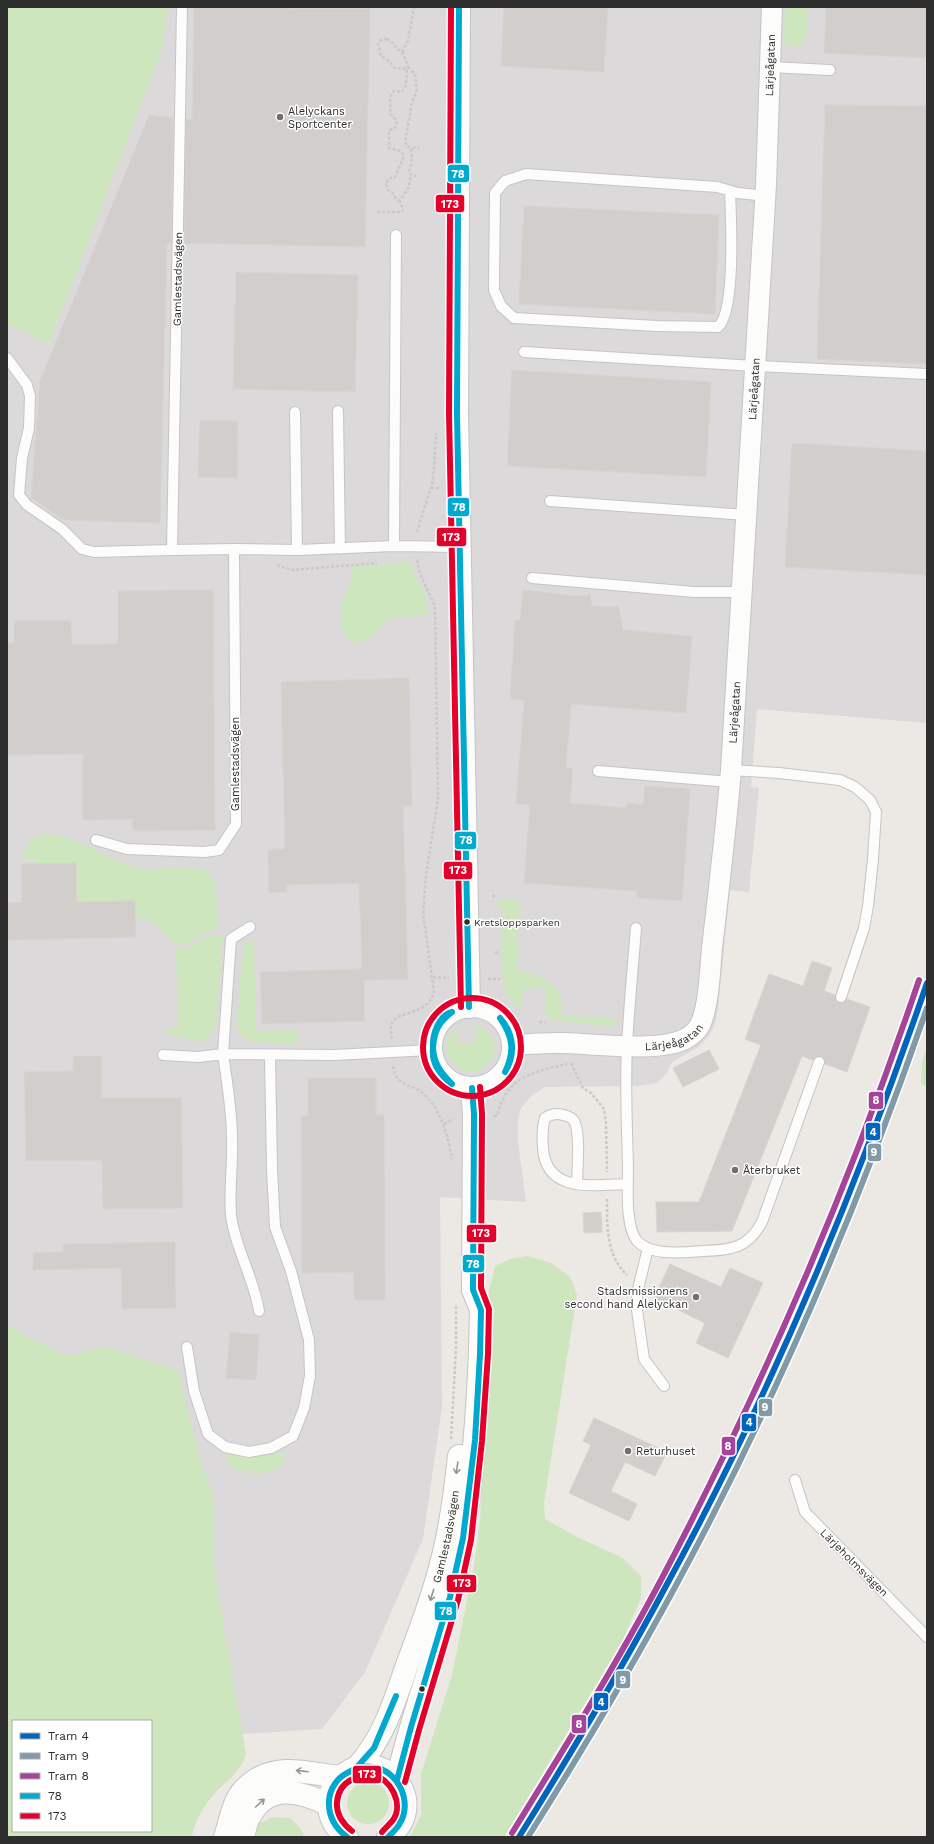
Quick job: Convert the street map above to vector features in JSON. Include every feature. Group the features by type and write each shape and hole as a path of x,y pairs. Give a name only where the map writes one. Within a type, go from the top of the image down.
{"street":[{"path":"460,7 457,307 469,1007"},
{"name":"Lärjeågatan","path":"513,1045 558,1043 627,1046 672,1044 685,1040 695,1032 700,1024 709,979 730,776 766,196 772,7"},
{"path":"469,1007 483,1008 497,1015 507,1026 513,1045 511,1061 502,1075 488,1085 472,1088 456,1085 446,1079 436,1066 431,1050 433,1034 441,1021 453,1011 469,1007"},
{"name":"Gamlestadsvägen","path":"329,1805 333,1788 374,1748 395,1701 428,1609 446,1543 462,1420 465,1374 465,1295 474,1114 472,1088"},
{"name":"Gamlestadsvägen","path":"397,1780 404,1747 447,1610 464,1536 476,1438 482,1310 465,1295"},
{"path":"225,1837 240,1794 245,1787 264,1775 285,1770 349,1772 367,1766 377,1767 387,1772 397,1780 404,1791 405,1811 401,1823 393,1836"},
{"path":"243,1837 249,1818 254,1809 267,1797 277,1793 288,1792 301,1794 329,1805 332,1818 341,1835"}],"lane":[{"name":"Gamlestadsvägen","path":"172,550 182,7"},
{"path":"770,67 830,70"},
{"path":"730,191 731,260 725,317 718,327 657,326 514,318 501,306 494,290 495,193 505,181 526,174 717,187 730,191 766,196"},
{"path":"394,546 396,235"},
{"path":"524,352 755,366 927,374"},
{"path":"7,358 27,385 30,396 28,428 22,458 19,495 27,505 62,529 82,549 94,552 234,549 297,550 394,546 460,548"},
{"path":"338,411 340,549"},
{"path":"295,412 297,550"},
{"path":"550,501 747,515"},
{"name":"Gamlestadsvägen","path":"96,840 127,849 204,852 219,850 236,824 234,549"},
{"path":"532,578 694,592 742,592"},
{"path":"598,771 730,776 779,773 840,780 855,787 870,800 876,812 874,859 864,928 841,997"},
{"path":"250,927 231,939 223,1054 231,1112 231,1213 234,1236 257,1296 259,1311"},
{"path":"627,1046 636,928"},
{"name":"Lärjeågatan","path":"627,1046 628,1184 629,1210 633,1233 637,1241 648,1248 668,1253 721,1250 741,1245 756,1233 762,1222 818,1062"},
{"path":"163,1055 198,1057 223,1054 270,1056 334,1055 431,1050"},
{"path":"187,1347 194,1392 208,1434 225,1447 248,1452 271,1448 294,1436 304,1408 310,1376 308,1340 291,1271 275,1227 272,1169 270,1056"},
{"path":"577,1184 578,1145 577,1129 574,1120 571,1117 560,1114 550,1115 545,1118 542,1127 543,1159 548,1169 558,1178 566,1183 577,1184 628,1184"},
{"path":"648,1248 637,1293 638,1318 644,1359 664,1386"},
{"name":"Lärjeholmsvägen","path":"795,1480 805,1512 927,1637"}],"path":[{"path":"402,52 408,41 414,7"},
{"path":"377,212 400,214 403,210 400,201 396,199 393,193 388,190 386,185 388,179 395,177 404,156 402,152 389,148 389,130 395,128 397,123 396,119 390,114 390,101 394,91 402,92 404,89 407,68 402,52 396,48 393,42 387,39 381,40 378,44 381,56 390,61 395,68 407,68 415,74 417,86 405,139 406,145 412,148 418,148"},
{"path":"400,201 408,188 411,175 409,168 412,162 412,148"},
{"path":"411,175 416,176"},
{"path":"436,431 434,469 428,495 417,529 416,547 419,574 428,588 435,607 438,799 426,875 423,913 434,992 430,1002 425,1007 394,1019 391,1024 395,1076 400,1081 426,1096 444,1124 453,1164"},
{"path":"412,559 417,560"},
{"path":"274,563 292,570 385,562"},
{"path":"539,1022 552,1024"},
{"path":"450,1446 465,1295"}],"shaded area":[{"path":"168,7 927,7 927,723 757,709 751,787 759,788 749,892 730,890 718,1009 715,1024 709,1036 697,1048 672,1062 666,1074 657,1083 637,1086 546,1087 532,1095 521,1108 518,1119 518,1142 526,1202 440,1197 442,1407 423,1539 365,1672 322,1729 242,1734 214,1570 213,1495 200,1460 105,1347 67,1356 24,1335 7,1324 7,323 49,344 161,52"}],"green space":[{"path":"7,7 168,7 161,52 49,344 7,323"},
{"path":"785,7 808,7 806,40 800,47 784,45"},
{"path":"409,561 412,563 415,576 426,596 429,616 392,619 361,643 355,643 349,640 343,631 341,611 342,603 351,580 352,567"},
{"path":"43,834 56,835 82,843 118,861 144,869 198,867 205,870 211,876 216,885 218,929 206,932 188,943 176,945 153,922 135,917 135,901 77,902 76,863 36,863 35,860 22,860 28,843 34,838"},
{"path":"497,899 520,901 516,970 537,975 549,982 559,992 562,999 562,1015 618,1019 615,1026 609,1027 550,1019 546,1015 545,988 522,989 521,1010 512,1002 505,988 503,978 503,908 498,908"},
{"path":"207,936 223,936 216,1025 214,1031 201,1042 166,1034 165,1029 178,1029 176,950 190,947"},
{"path":"254,939 256,1031 297,1030 297,1044 250,1042 238,1032 237,1020 243,948 247,942"},
{"path":"476,1025 482,1027 490,1034 495,1047 493,1057 488,1064 479,1071 469,1072 460,1069 453,1063 448,1055 447,1045 450,1036 458,1028 458,1043 475,1043 476,1033 478,1033 479,1029 476,1029"},
{"path":"927,1046 927,1087 921,1084 922,1062"},
{"path":"528,1256 551,1263 570,1277 577,1295 544,1503 545,1519 579,1538 623,1558 641,1576 641,1598 623,1640 504,1837 410,1837 421,1815 421,1774 452,1675 474,1565 480,1522 489,1291 495,1266 510,1259"},
{"path":"7,1324 24,1335 67,1356 105,1347 178,1370 200,1460 213,1495 214,1570 246,1754 238,1770 213,1795 205,1806 195,1825 192,1837 7,1837"},
{"path":"233,1452 256,1456 281,1452 285,1458 283,1464 276,1469 267,1472 244,1472 234,1468 227,1461 227,1455"},
{"path":"364,1782 372,1782 380,1785 386,1791 389,1803 386,1815 380,1821 372,1824 364,1824 356,1821 350,1815 347,1807 347,1799 350,1791 356,1785"},
{"path":"273,1817 290,1818 301,1829 304,1837 255,1837 259,1824"}],"building":[{"name":"Alelyckans Sportcenter","path":"194,7 370,9 365,247 184,243 186,119 192,120"},
{"path":"504,7 608,7 604,72 501,66"},
{"path":"826,7 927,7 927,58 824,53"},
{"path":"825,105 927,106 927,364 817,359"},
{"path":"149,115 173,118 171,243 167,243 160,523 64,520 31,498 40,381"},
{"path":"524,206 719,215 715,314 519,304"},
{"path":"236,272 358,275 355,392 233,389"},
{"path":"512,370 711,382 706,477 507,466"},
{"path":"200,421 238,421 237,478 198,477"},
{"path":"792,443 927,451 927,575 785,567"},
{"path":"213,590 215,830 133,831 133,819 83,820 83,754 7,755 7,643 14,643 14,621 71,621 72,645 118,644 118,591"},
{"path":"523,590 577,596 590,595 592,606 618,606 623,630 692,636 686,713 571,704 566,768 573,768 570,803 627,808 627,803 643,805 645,786 690,789 682,901 637,898 637,891 524,883 530,805 516,804 524,700 510,699 515,620 520,621"},
{"path":"409,678 412,806 403,806 408,979 364,980 365,1021 262,1024 260,972 362,969 359,883 286,885 287,892 269,893 268,849 285,849 281,682"},
{"path":"76,863 77,902 135,901 136,937 7,940 7,903 22,902 21,864"},
{"path":"812,961 832,968 824,991 835,995 836,1002 843,1003 847,999 870,1007 847,1072 825,1064 824,1058 821,1056 815,1057 813,1060 802,1056 732,1231 657,1232 656,1202 699,1202 761,1045 745,1039 769,974 803,986"},
{"path":"709,1050 719,1069 683,1087 673,1068"},
{"path":"73,1056 101,1056 101,1098 181,1098 183,1208 103,1209 102,1160 26,1161 24,1072 73,1071"},
{"path":"308,1078 376,1078 376,1115 384,1115 385,1300 354,1300 354,1272 302,1273 301,1116 308,1116"},
{"path":"601,1212 602,1232 584,1233 583,1213"},
{"path":"175,1242 176,1308 122,1309 121,1268 33,1270 33,1253 63,1252 63,1244"},
{"path":"670,1264 721,1287 730,1268 763,1283 728,1358 696,1343 705,1323 654,1298"},
{"path":"230,1332 259,1335 256,1380 226,1378"},
{"path":"594,1418 667,1452 655,1476 625,1462 611,1491 637,1504 629,1521 569,1493 591,1445 583,1441"}],"tram line":[{"name":"8","path":"512,1833 589,1707 626,1643 662,1578 735,1433 834,1210 864,1134 919,980"},
{"name":"4","path":"519,1837 631,1650 666,1586 741,1440 776,1365 841,1214 871,1138 927,983"},
{"name":"9","path":"528,1837 639,1652 711,1519 746,1448 780,1376 843,1231 873,1157 927,1008"}],"transit line":[{"name":"173","path":"451,7 449,414 461,1007"},
{"name":"78","path":"459,7 457,414 469,1007"},
{"name":"173","path":"472,998 491,1002 507,1012 517,1028 521,1047 517,1066 507,1082 491,1092 472,1096 453,1092 437,1082 427,1066 423,1047 427,1028 437,1012 453,1002 472,998"},
{"name":"78","path":"433,1048 437,1027 443,1017 452,1012"},
{"name":"78","path":"433,1048 438,1027 452,1012"},
{"name":"78","path":"500,1018 508,1030 512,1044 511,1058 505,1072"},
{"name":"78","path":"500,1018 508,1032 511,1044 510,1057 505,1072"},
{"name":"78","path":"433,1048 435,1059 439,1068 452,1084"},
{"name":"78","path":"433,1048 433,1059 437,1069 452,1084"},
{"name":"173","path":"405,1782 458,1600 471,1540 482,1441 488,1354 489,1309 481,1288 482,1114 480,1087"},
{"name":"78","path":"397,1780 411,1727 450,1597 463,1538 475,1440 481,1310 473,1290 474,1114 472,1088"},
{"name":"78","path":"357,1767 374,1748 396,1696"},
{"name":"78","path":"347,1837 339,1830 331,1816 329,1806 331,1792 337,1781 343,1775 353,1770 366,1767 382,1769 390,1774 401,1788 404,1797 404,1815 398,1827 388,1837"},
{"name":"173","path":"352,1831 343,1822 339,1815 337,1806 338,1795 341,1789 348,1782 356,1777 366,1774 379,1777 385,1781 390,1786 396,1800 396,1814 393,1820 382,1832"}],"place":[{"name":"Alelyckans Sportcenter","path":"280,117"},
{"name":"Kretsloppsparken","path":"467,922"},
{"name":"Återbruket","path":"735,1170"},
{"name":"Stadsmissionens second hand Alelyckan","path":"696,1297"},
{"name":"Returhuset","path":"628,1451"}]}
